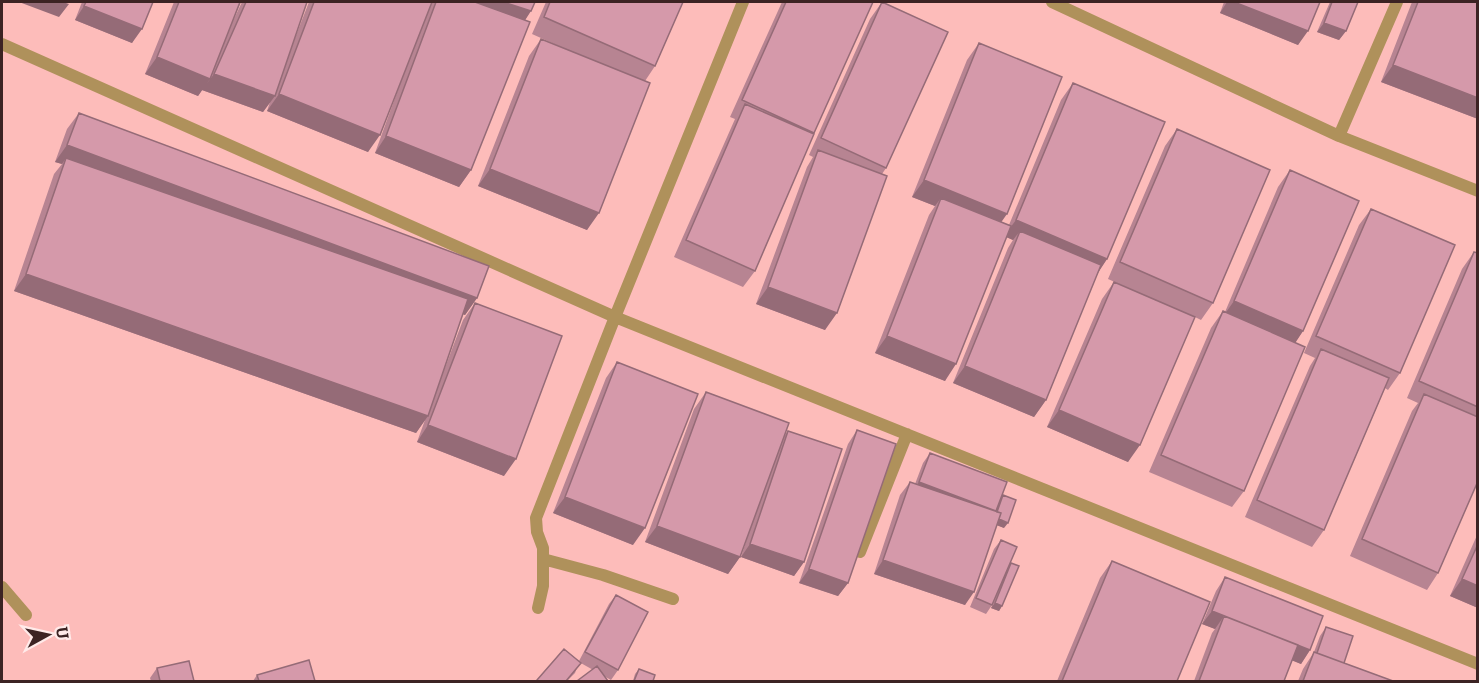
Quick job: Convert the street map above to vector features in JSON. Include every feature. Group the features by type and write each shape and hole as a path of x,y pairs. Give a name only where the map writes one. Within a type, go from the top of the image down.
{"lane":[{"path":"538,608 543,586 543,548 537,532 536,518 742,2"},
{"path":"1052,2 1339,136 1478,191"},
{"path":"1339,136 1397,2"},
{"path":"2,44 615,317 1478,664"},
{"path":"860,552 907,434"},
{"path":"543,559 603,575 673,599"},
{"path":"2,587 26,615"}],"building":[{"path":"86,2 153,2 142,29 84,6"},
{"path":"179,2 240,2 210,79 157,57"},
{"path":"246,2 307,2 275,96 214,74"},
{"path":"314,2 432,2 380,135 279,94"},
{"path":"436,2 475,2 530,22 471,170 386,136"},
{"path":"503,2 535,2 531,11"},
{"path":"550,2 683,2 655,66 544,17"},
{"path":"786,2 873,2 814,133 742,100"},
{"path":"882,2 948,32 886,168 821,138"},
{"path":"1234,2 1320,2 1308,31"},
{"path":"1332,2 1358,2 1346,31 1324,23"},
{"path":"1418,2 1478,2 1478,98 1393,65"},
{"path":"541,39 650,83 599,213 490,169"},
{"path":"979,43 1062,77 1007,214 924,180"},
{"path":"1073,83 1165,122 1107,259 1016,220"},
{"path":"745,104 814,134 755,271 686,240"},
{"path":"79,113 489,266 477,298 67,145"},
{"path":"1177,129 1270,170 1213,303 1120,262"},
{"path":"818,150 887,176 837,313 768,287"},
{"path":"66,158 468,299 428,416 26,274"},
{"path":"1290,170 1359,201 1303,331 1234,301"},
{"path":"941,198 1011,226 956,364 887,336"},
{"path":"1371,209 1455,245 1400,373 1316,336"},
{"path":"1020,231 1101,265 1046,400 965,366"},
{"path":"1474,252 1478,253 1478,407 1419,381"},
{"path":"1114,282 1195,317 1140,445 1059,410"},
{"path":"475,303 562,336 516,459 428,425"},
{"path":"1223,311 1305,347 1244,491 1161,455"},
{"path":"1321,349 1389,378 1324,530 1257,500"},
{"path":"617,362 698,394 645,528 565,497"},
{"path":"706,392 789,423 740,557 657,526"},
{"path":"1424,394 1478,417 1478,481 1438,573 1362,539"},
{"path":"857,430 896,444 848,583 809,569"},
{"path":"788,431 842,449 804,562 750,544"},
{"path":"930,453 1007,482 996,511 919,482"},
{"path":"910,482 1001,513 974,592 883,560"},
{"path":"1003,495 1016,500 1008,523 999,519 1001,513 997,512"},
{"path":"1001,540 1017,547 992,605 976,598"},
{"path":"1478,544 1478,586 1462,579"},
{"path":"1112,561 1210,602 1177,681 1062,681"},
{"path":"1011,563 1019,566 1002,606 995,603"},
{"path":"1225,577 1323,616 1310,650 1212,611"},
{"path":"616,595 648,612 618,670 585,652"},
{"path":"1224,616 1298,645 1284,681 1199,681"},
{"path":"1326,627 1353,636 1344,663 1317,653"},
{"path":"564,649 581,663 566,681 537,680"},
{"path":"1314,652 1393,681 1303,681"},
{"path":"309,660 315,681 259,681 257,675"},
{"path":"189,661 194,681 160,681 157,668"},
{"path":"597,666 608,681 577,681"},
{"path":"639,669 655,675 653,681 634,681"}]}
